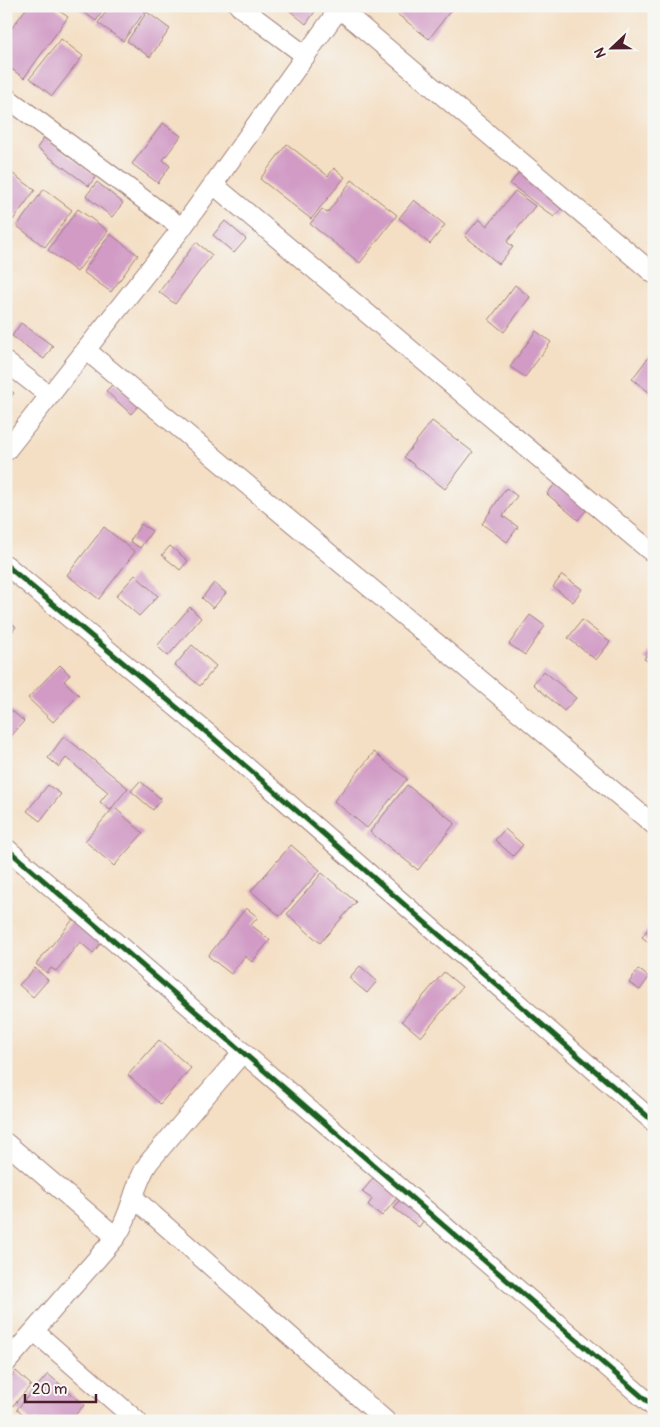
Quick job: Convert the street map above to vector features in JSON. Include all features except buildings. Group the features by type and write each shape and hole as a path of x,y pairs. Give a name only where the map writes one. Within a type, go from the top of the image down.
{"street":[{"path":"239,6 306,56"},
{"path":"6,451 182,228 340,7 654,274"},
{"path":"6,97 182,228"},
{"path":"214,185 654,554"},
{"path":"86,350 654,826"},
{"path":"6,362 50,396"},
{"path":"6,565 211,736 654,1122"},
{"path":"6,848 654,1407"},
{"path":"6,1362 116,1237 126,1223 140,1176 149,1162 243,1052"},
{"path":"6,1143 116,1237"},
{"path":"134,1198 386,1421"},
{"path":"34,1331 137,1421"}],"cycle path":[{"path":"6,565 211,736 654,1122"},
{"path":"6,848 654,1407"}]}
